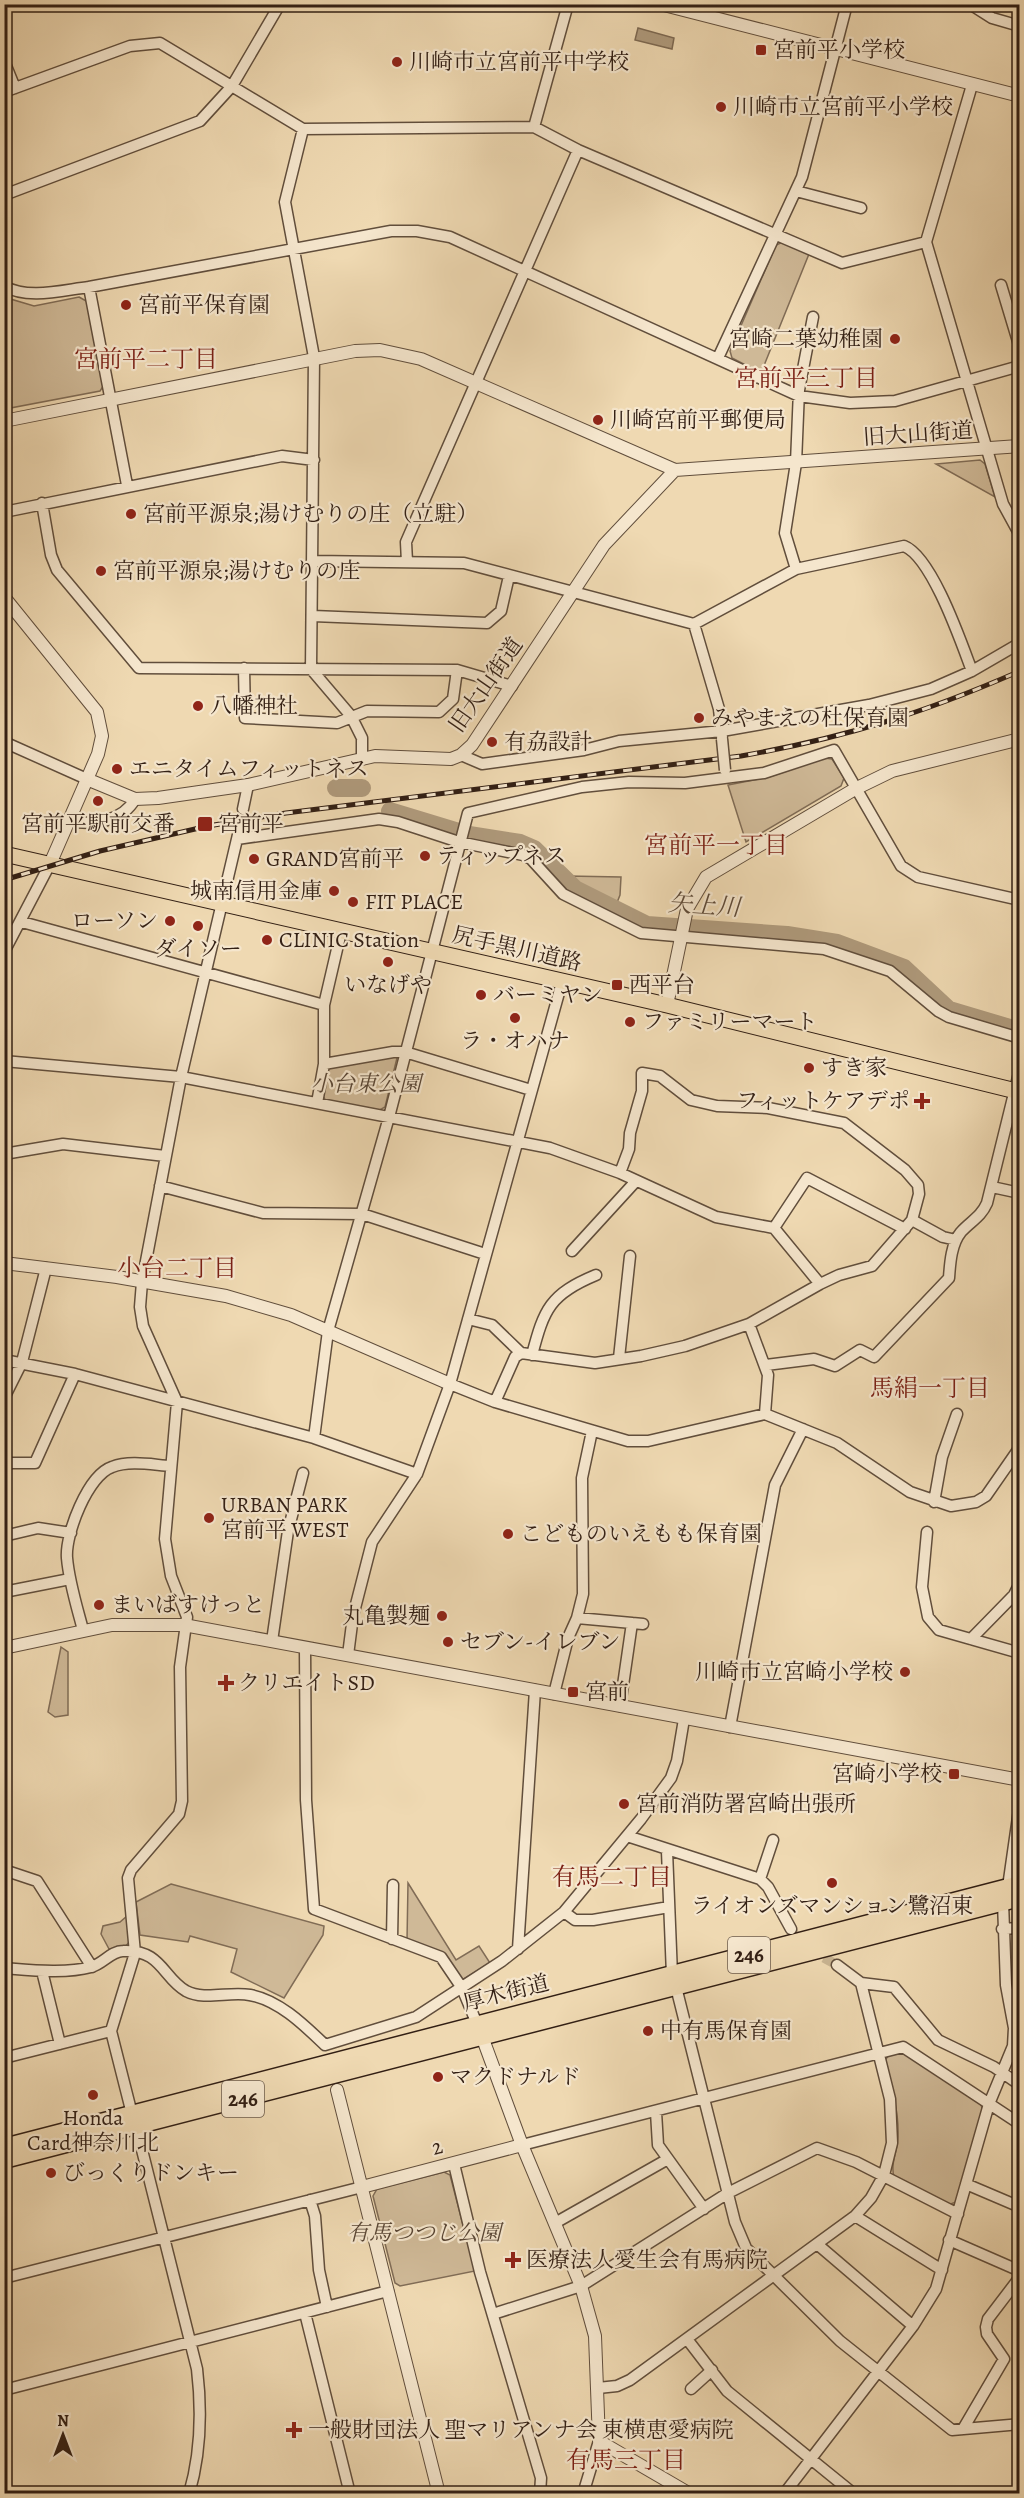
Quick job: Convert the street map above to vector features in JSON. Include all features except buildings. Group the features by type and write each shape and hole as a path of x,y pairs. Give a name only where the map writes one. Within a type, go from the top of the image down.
{"highway":[{"name":"厚木街道","path":"4,2160 134,2120 1012,1893"},
{"name":"厚木街道","path":"4,2147 134,2120"}],"main road":[{"name":"尻手黒川道路","path":"4,854 667,1005 1017,1091"}],"street":[{"path":"4,195 200,121 232,86 280,4"},
{"path":"534,127 568,4"},
{"path":"660,4 1020,96"},
{"path":"718,358 802,177 847,4"},
{"path":"970,4 992,18 1020,26"},
{"path":"4,61 10,90 130,46 160,44 303,129 534,127 578,150 777,233 842,263 926,242"},
{"path":"972,85 926,242 1003,504 1020,535"},
{"path":"303,129 285,202 314,357 311,669 351,716 362,738 362,758"},
{"path":"407,562 406,542 578,150"},
{"path":"796,191 861,208"},
{"path":"4,286 19,292 89,287 391,231 417,231 450,237 527,270 799,396 849,403 895,401 966,379 1020,366"},
{"path":"1001,285 1020,348"},
{"path":"89,287 127,485"},
{"path":"796,569 785,533 796,463 799,396 813,317"},
{"name":"旧大山街道","path":"4,421 314,357 355,351 402,353 675,470 1020,446"},
{"path":"4,512 127,485 282,456 314,460"},
{"name":"旧大山街道","path":"88,780 135,799 180,796 248,786 375,756 451,759 461,755 472,745 604,545 675,470"},
{"path":"42,503 51,555 57,570 139,668 457,670 512,686"},
{"path":"313,561 464,563 694,624 796,569 894,546 914,550 921,559 952,618 972,671"},
{"path":"313,616 487,623 501,611 509,576"},
{"path":"4,597 97,712 102,736 88,780 70,821 22,922 6,945"},
{"path":"694,624 719,709 726,774"},
{"path":"461,755 482,764 584,750 618,741 722,735 869,705 931,689 972,671 1020,643"},
{"path":"244,668 245,718 337,723 367,711 439,712 453,699 457,670"},
{"path":"667,1005 681,932 690,900 706,877 855,789 892,771 1020,739"},
{"path":"5,743 88,780"},
{"path":"314,1438 328,1331 389,1117 468,813 582,787 629,782 685,783 726,774 764,773 834,750 901,866 918,877 1020,900"},
{"path":"243,809 248,786"},
{"path":"70,821 97,821 123,815 135,799"},
{"path":"237,839 379,819 461,835 531,859 564,894 641,933 681,932 824,949 890,971 949,1017 1020,1038"},
{"path":"189,2493 199,2440 200,2399 191,2343 111,2031 135,1953 128,1878 131,1870 179,1814 182,1801 180,1667 187,1617 171,1576 165,1539 177,1402 143,1326 140,1307 142,1282 181,1077 241,822"},
{"path":"22,922 324,1005"},
{"path":"317,1103 324,1065 324,1005 341,932"},
{"path":"348,1655 353,1616 372,1542 417,1474 450,1384 515,1140 562,982"},
{"path":"324,1065 393,1052 405,1052 531,1090"},
{"path":"4,1061 181,1077 550,1148 620,1173 716,1217 774,1228 820,1284"},
{"path":"766,1365 814,1359 840,1365 860,1350 874,1357 949,1278 956,1240 962,1231 983,1213 992,1187 1017,1091 1020,1069"},
{"path":"495,1402 515,1357 527,1354 595,1363 685,1346 749,1324 839,1275 872,1266 909,1224 919,1194 918,1185 905,1170 844,1123 768,1108 717,1106 691,1100 660,1076 642,1073 642,1091 630,1133 629,1149 620,1173"},
{"path":"4,1154 63,1144 165,1156"},
{"path":"774,1228 807,1178 909,1224 956,1240"},
{"path":"572,1251 636,1181"},
{"path":"160,1186 263,1213 362,1214 485,1254"},
{"path":"992,1187 1020,1193"},
{"path":"619,1358 630,1256"},
{"path":"4,1263 226,1296 291,1315 495,1402 628,1441 648,1441 765,1414 837,1443 910,1492 951,1506 976,1502 986,1496 1020,1447"},
{"path":"4,1398 22,1362 46,1268"},
{"path":"527,1354 552,1301 596,1275"},
{"path":"468,1319 492,1325 527,1354"},
{"path":"749,1324 768,1375 765,1414"},
{"path":"4,1360 75,1374 314,1438 417,1474"},
{"path":"4,1463 35,1463 75,1374"},
{"path":"934,1502 942,1457 957,1414"},
{"path":"730,1727 775,1485 803,1429"},
{"path":"554,1694 568,1638 577,1618 583,1594 582,1478 592,1431"},
{"path":"83,1630 67,1558 71,1533 90,1485 99,1474 111,1467 126,1464 171,1466"},
{"path":"272,1641 288,1531 303,1473"},
{"path":"4,1536 38,1528 71,1533"},
{"path":"927,1532 922,1587 928,1617 939,1630 1020,1653"},
{"path":"4,1592 70,1579"},
{"path":"971,1640 1014,1595 1020,1583"},
{"path":"577,1618 637,1623 620,1706"},
{"path":"4,1648 121,1624 186,1625 1020,1780"},
{"path":"305,1648 306,1800 314,1909 362,1925 441,1957 462,1988 522,2145 581,2286 595,2336 599,2441 583,2493"},
{"path":"518,1949 535,1690"},
{"path":"4,1968 42,1971 92,1967 116,1952 149,1956 162,1965 184,1990 196,1995 250,1995 276,2006 299,2021 325,2045 416,2018 518,1949 564,1912 627,1836 671,1778 677,1761 684,1719"},
{"path":"784,2493 913,2326 930,2302 942,2270 989,2104 1013,2046 1014,2028 1006,1985 1002,1929 1012,1893 1020,1803"},
{"path":"627,1836 667,1851 760,1879 768,1887 791,1929"},
{"path":"760,1879 773,1840"},
{"path":"667,1851 674,1981 728,2193 746,2248 840,2341 952,2430 1020,2424"},
{"path":"4,1870 37,1881 92,1967"},
{"path":"393,1885 393,1939"},
{"path":"564,1912 575,1920 593,1920 669,1907"},
{"path":"1002,1929 1020,1928"},
{"path":"837,1965 861,1983 894,1987 938,2040 1003,2073 1020,2085"},
{"path":"42,1971 60,2044"},
{"path":"598,2388 617,2386 630,2380 855,2216 871,2198 884,2175 892,2143 890,2098 861,1983"},
{"path":"4,2058 111,2031"},
{"path":"522,2145 903,2047 1020,2124"},
{"path":"337,2090 439,2493"},
{"path":"656,2112 658,2145 704,2209"},
{"name":"2","path":"362,2187 522,2145"},
{"path":"493,2314 581,2286 728,2193 817,2148 884,2175 958,2214"},
{"path":"555,2223 668,2159"},
{"path":"454,2164 493,2314 541,2478 540,2493"},
{"path":"966,2184 1020,2207"},
{"path":"4,2278 362,2187"},
{"path":"310,2200 315,2216 319,2270 327,2307"},
{"path":"855,2216 942,2270"},
{"path":"949,2240 1020,2271"},
{"path":"817,2244 913,2326"},
{"path":"963,2429 1004,2359 987,2334 988,2319 1020,2277"},
{"path":"5,2389 388,2291"},
{"path":"305,2313 350,2493"},
{"path":"687,2339 727,2391 810,2460 854,2493"},
{"path":"691,2389 712,2370"},
{"path":"599,2441 690,2493"}],"green space":[{"path":"783,242 809,254 761,373 732,358 730,351 776,245"},
{"path":"79,297 88,302 104,385 100,391 5,409 4,303 7,298 34,306"},
{"path":"980,460 985,464 995,497 936,464"},
{"path":"824,758 832,759 844,778 841,786 746,842 728,785 769,777"},
{"path":"567,876 621,877 620,895 616,905 576,887"},
{"name":"小台東公園","path":"392,1054 397,1058 385,1107 378,1111 326,1101 322,1094 327,1071 334,1065"},
{"path":"61,1647 68,1652 68,1715 55,1717 48,1712"},
{"path":"408,1883 456,1960 479,1946 490,1963 462,1980 442,1952 407,1941"},
{"path":"171,1884 324,1926 323,1935 284,1998 231,1972 237,1949 190,1936 188,1942 140,1935 136,1902"},
{"path":"127,1916 130,1941 125,1947 109,1949 101,1934 103,1926 120,1922"},
{"path":"902,2052 981,2104 983,2113 956,2202 948,2205 894,2177 893,2167 898,2141 897,2117 884,2062 888,2056"},
{"name":"有馬つつじ公園","path":"444,2172 450,2175 475,2271 400,2286 395,2283 373,2196 377,2189"}],"shaded area":[{"path":"638,28 674,38 672,49 635,40"}],"waterway":[{"name":"矢上川","path":"336,788 362,788"},
{"name":"矢上川","path":"390,811 469,835 520,843 534,849 575,889 647,925 787,935 837,943 904,968 949,1010 1020,1031"}],"tunnel":[{"path":"791,1929 800,1944 837,1965"}],"railway":[{"path":"4,880 100,851 208,826 286,813 741,756 779,749 917,712 1020,671"}],"place":[{"name":"宮前平小学校","path":"761,50"},
{"name":"川崎市立宮前平中学校","path":"397,62"},
{"name":"川崎市立宮前平小学校","path":"721,107"},
{"name":"宮前平保育園","path":"126,305"},
{"name":"宮崎二葉幼稚園","path":"895,339"},
{"name":"川崎宮前平郵便局","path":"598,420"},
{"name":"宮前平源泉;湯けむりの庄（立駐）","path":"131,514"},
{"name":"宮前平源泉;湯けむりの庄","path":"101,571"},
{"name":"八幡神社","path":"198,706"},
{"name":"みやまえの杜保育園","path":"699,718"},
{"name":"有劦設計","path":"492,742"},
{"name":"エニタイムフィットネス","path":"117,769"},
{"name":"宮前平駅前交番","path":"98,801"},
{"name":"宮前平","path":"205,824"},
{"name":"ティップネス","path":"425,856"},
{"name":"GRAND宮前平","path":"254,859"},
{"name":"城南信用金庫","path":"334,891"},
{"name":"FIT PLACE","path":"353,902"},
{"name":"ローソン","path":"170,921"},
{"name":"ダイソー","path":"198,926"},
{"name":"CLINIC Station","path":"267,940"},
{"name":"いなげや","path":"388,962"},
{"name":"西平台","path":"617,985"},
{"name":"バーミヤン","path":"481,995"},
{"name":"ラ・オハナ","path":"515,1018"},
{"name":"ファミリーマート","path":"630,1022"},
{"name":"すき家","path":"809,1068"},
{"name":"フィットケアデポ","path":"922,1101"},
{"name":"URBAN PARK 宮前平 WEST","path":"209,1518"},
{"name":"こどものいえもも保育園","path":"508,1534"},
{"name":"まいばすけっと","path":"99,1605"},
{"name":"丸亀製麺","path":"442,1616"},
{"name":"セブン-イレブン","path":"448,1642"},
{"name":"川崎市立宮崎小学校","path":"905,1672"},
{"name":"クリエイトSD","path":"226,1683"},
{"name":"宮前","path":"573,1692"},
{"name":"宮崎小学校","path":"954,1774"},
{"name":"宮前消防署宮崎出張所","path":"624,1804"},
{"name":"ライオンズマンション鷺沼東","path":"832,1883"},
{"name":"中有馬保育園","path":"648,2031"},
{"name":"マクドナルド","path":"438,2077"},
{"name":"Honda Card神奈川北","path":"93,2095"},
{"name":"びっくりドンキー","path":"51,2173"},
{"name":"医療法人愛生会有馬病院","path":"513,2260"},
{"name":"一般財団法人 聖マリアンナ会 東横恵愛病院","path":"294,2430"}],"district":[{"name":"宮前平二丁目","path":"146,359"},
{"name":"宮前平三丁目","path":"806,378"},
{"name":"宮前平一丁目","path":"716,845"},
{"name":"小台二丁目","path":"177,1268"},
{"name":"馬絹一丁目","path":"930,1388"},
{"name":"有馬二丁目","path":"612,1877"},
{"name":"有馬三丁目","path":"626,2460"}]}
